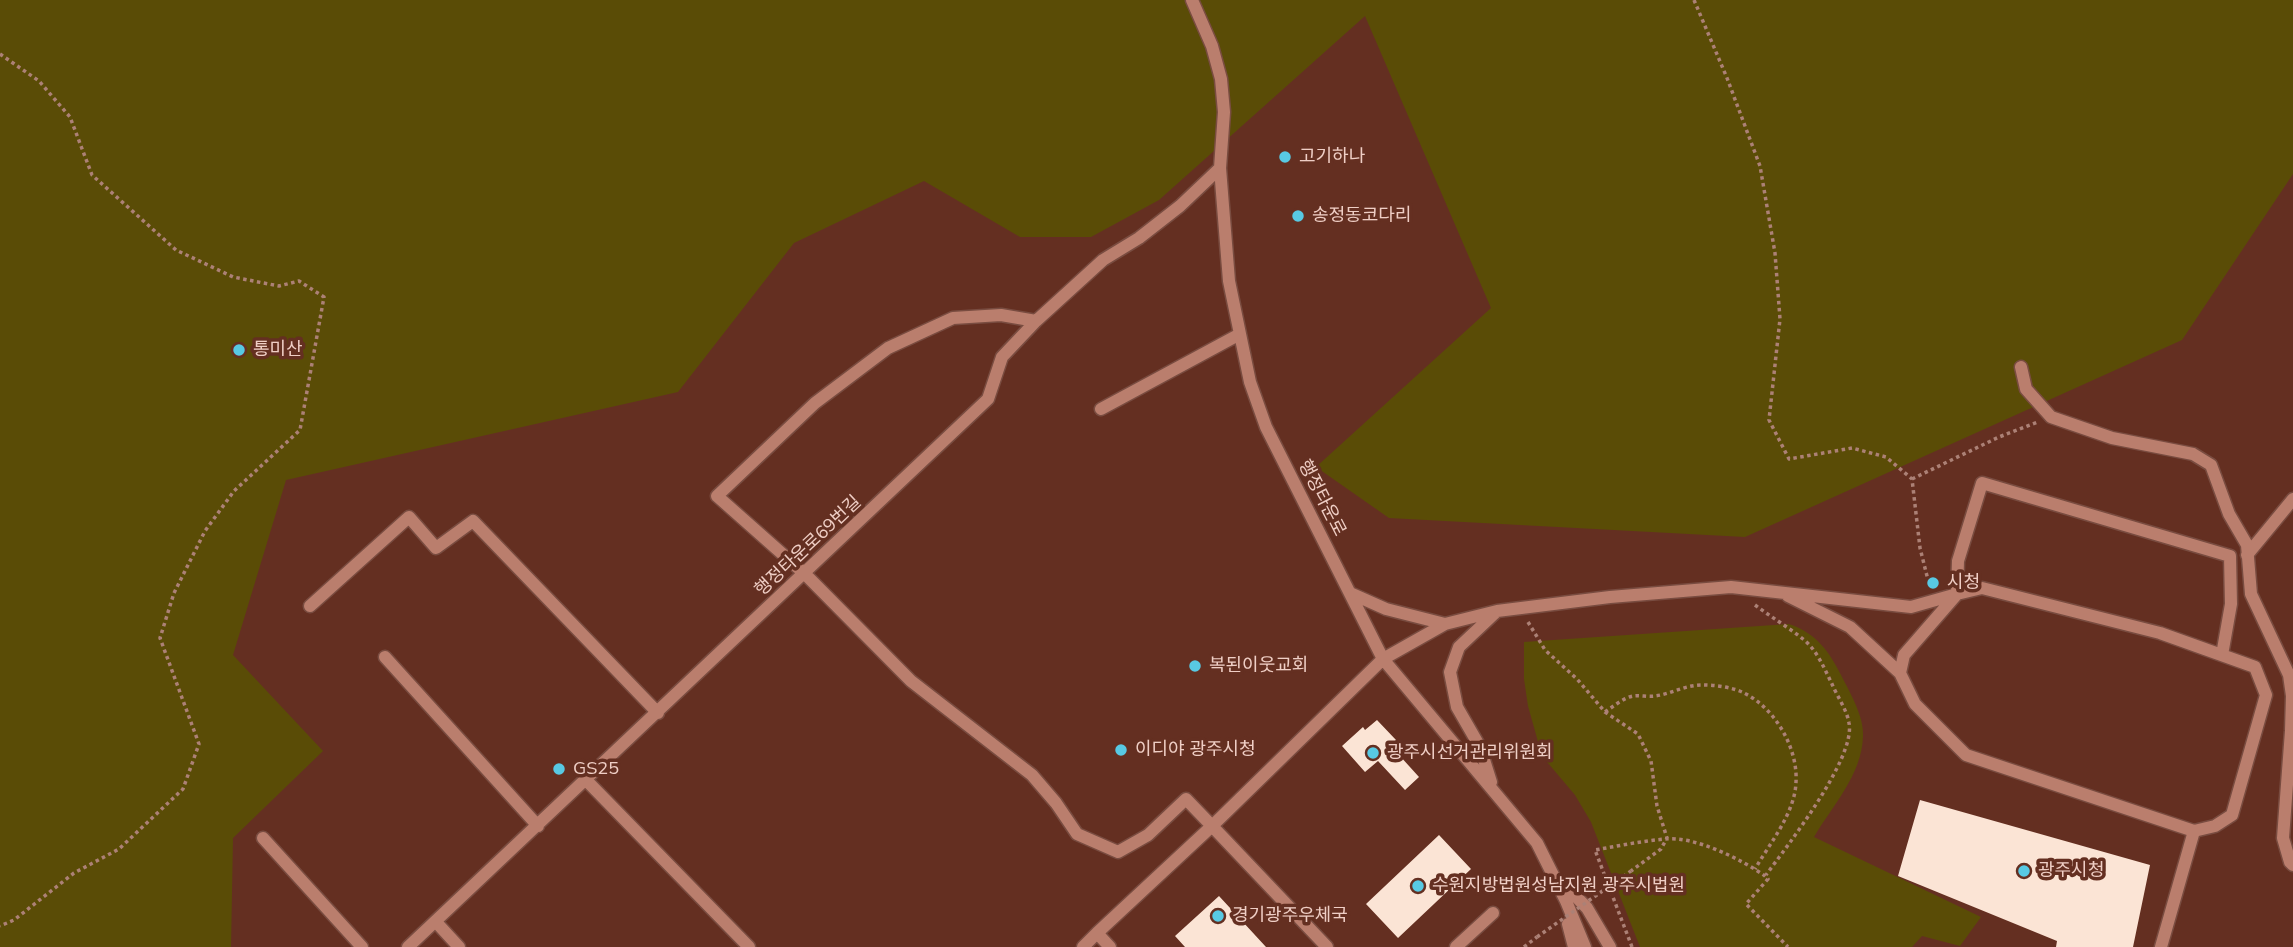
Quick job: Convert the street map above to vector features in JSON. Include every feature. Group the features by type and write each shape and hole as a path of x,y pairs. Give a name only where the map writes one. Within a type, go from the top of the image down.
{"street":[{"name":"행정타운로","path":"1192,0 1213,46 1221,79 1224,112 1220,168 1229,281 1250,382 1266,427 1383,659 1537,843 1585,947"},
{"name":"행정타운로69번길","path":"408,947 988,399 1002,357 1036,321 1103,260 1180,206 1220,168"},
{"path":"1036,321 1001,315 953,318 888,348 815,404 717,496 804,574 911,681 1032,775 1056,803 1077,834 1118,852 1148,835 1186,799 1327,947"},
{"path":"1101,409 1240,334"},
{"path":"2021,367 2026,390 2051,416 2112,438 2193,454 2211,465 2229,514 2247,545 2250,594 2280,653 2290,686 2291,731 2283,838 2293,864"},
{"path":"1900,674 1904,655 1957,594 1958,561 1982,484 2230,556 2231,604 2222,655"},
{"path":"2247,555 2293,499"},
{"path":"310,606 409,517 436,548 473,522 658,713"},
{"path":"1083,947 1383,659 1445,624 1497,611 1610,597 1731,587 1779,591 1911,607 1982,588 2160,633 2255,667 2266,695 2232,815 2215,826 2194,831 1966,755 1915,704 1900,674 1850,627 1779,591"},
{"path":"1350,593 1386,609 1445,624"},
{"path":"1493,789 1480,747 1457,707 1450,672 1459,647 1497,611"},
{"path":"386,657 538,826"},
{"path":"586,780 749,947"},
{"path":"2161,947 2194,831"},
{"path":"263,838 362,947"},
{"path":"1553,874 1574,947"},
{"path":"1553,874 1587,908 1610,947"},
{"path":"1464,944 1493,913"},
{"path":"436,922 459,947"},
{"path":"1097,933 1110,947"}],"path":[{"path":"1694,0 1727,78 1759,166 1775,253 1780,319 1769,419 1788,459 1852,448 1886,457 1912,479 1920,548 1933,601"},
{"path":"0,54 39,81 70,117 92,174 176,250 233,277 279,286 299,281 324,297 300,430 234,491 205,531 174,593 160,638 199,744 183,789 119,849 74,873 14,920 0,926"},
{"path":"1912,479 1999,437 2051,416"},
{"path":"1731,587 1813,650 1823,664 1849,722 1847,748 1839,763 1814,808 1765,876"},
{"path":"1520,608 1545,650 1577,680 1605,712 1638,734 1651,761 1657,806 1667,838 1661,849 1524,947"},
{"path":"1605,712 1634,696 1656,696 1701,685 1744,693 1767,710 1776,720 1795,759 1797,783 1785,817 1755,869"},
{"path":"1632,947 1595,850 1667,838 1719,850 1765,876 1768,879 1746,904 1788,947"}],"shaded area":[{"path":"0,0 2293,0 2293,174 2182,340 1745,537 1389,518 1316,467 1491,308 1365,16 1159,200 1091,237 1020,237 924,181 794,243 678,392 286,480 233,655 323,751 233,838 231,947 0,947"},
{"path":"1789,624 1807,632 1826,651 1852,697 1863,728 1861,750 1852,777 1814,837 1981,917 1960,946 1922,936 1912,947 1640,947 1591,822 1575,795 1542,756 1528,706 1524,679 1524,642"}],"building":[{"name":"광주시선거관리위원회","path":"1377,720 1396,740 1390,745 1419,777 1405,790 1378,761 1365,772 1342,746 1363,727 1365,730"},
{"name":"광주시청","path":"1920,800 2150,865 2133,947 2056,947 2057,941 1898,876"},
{"name":"수원지방법원성남지원 광주시법원","path":"1439,835 1471,869 1398,938 1366,904"},
{"name":"경기광주우체국","path":"1219,896 1266,947 1185,947 1175,936"}],"place":[{"name":"고기하나","path":"1285,157"},
{"name":"송정동코다리","path":"1298,216"},
{"name":"통미산","path":"239,350"},
{"name":"시청","path":"1933,583"},
{"name":"복된이웃교회","path":"1195,666"},
{"name":"이디야 광주시청","path":"1121,750"},
{"name":"광주시선거관리위원회","path":"1373,753"},
{"name":"GS25","path":"559,769"},
{"name":"광주시청","path":"2024,871"},
{"name":"수원지방법원성남지원 광주시법원","path":"1418,886"},
{"name":"경기광주우체국","path":"1218,916"}]}
